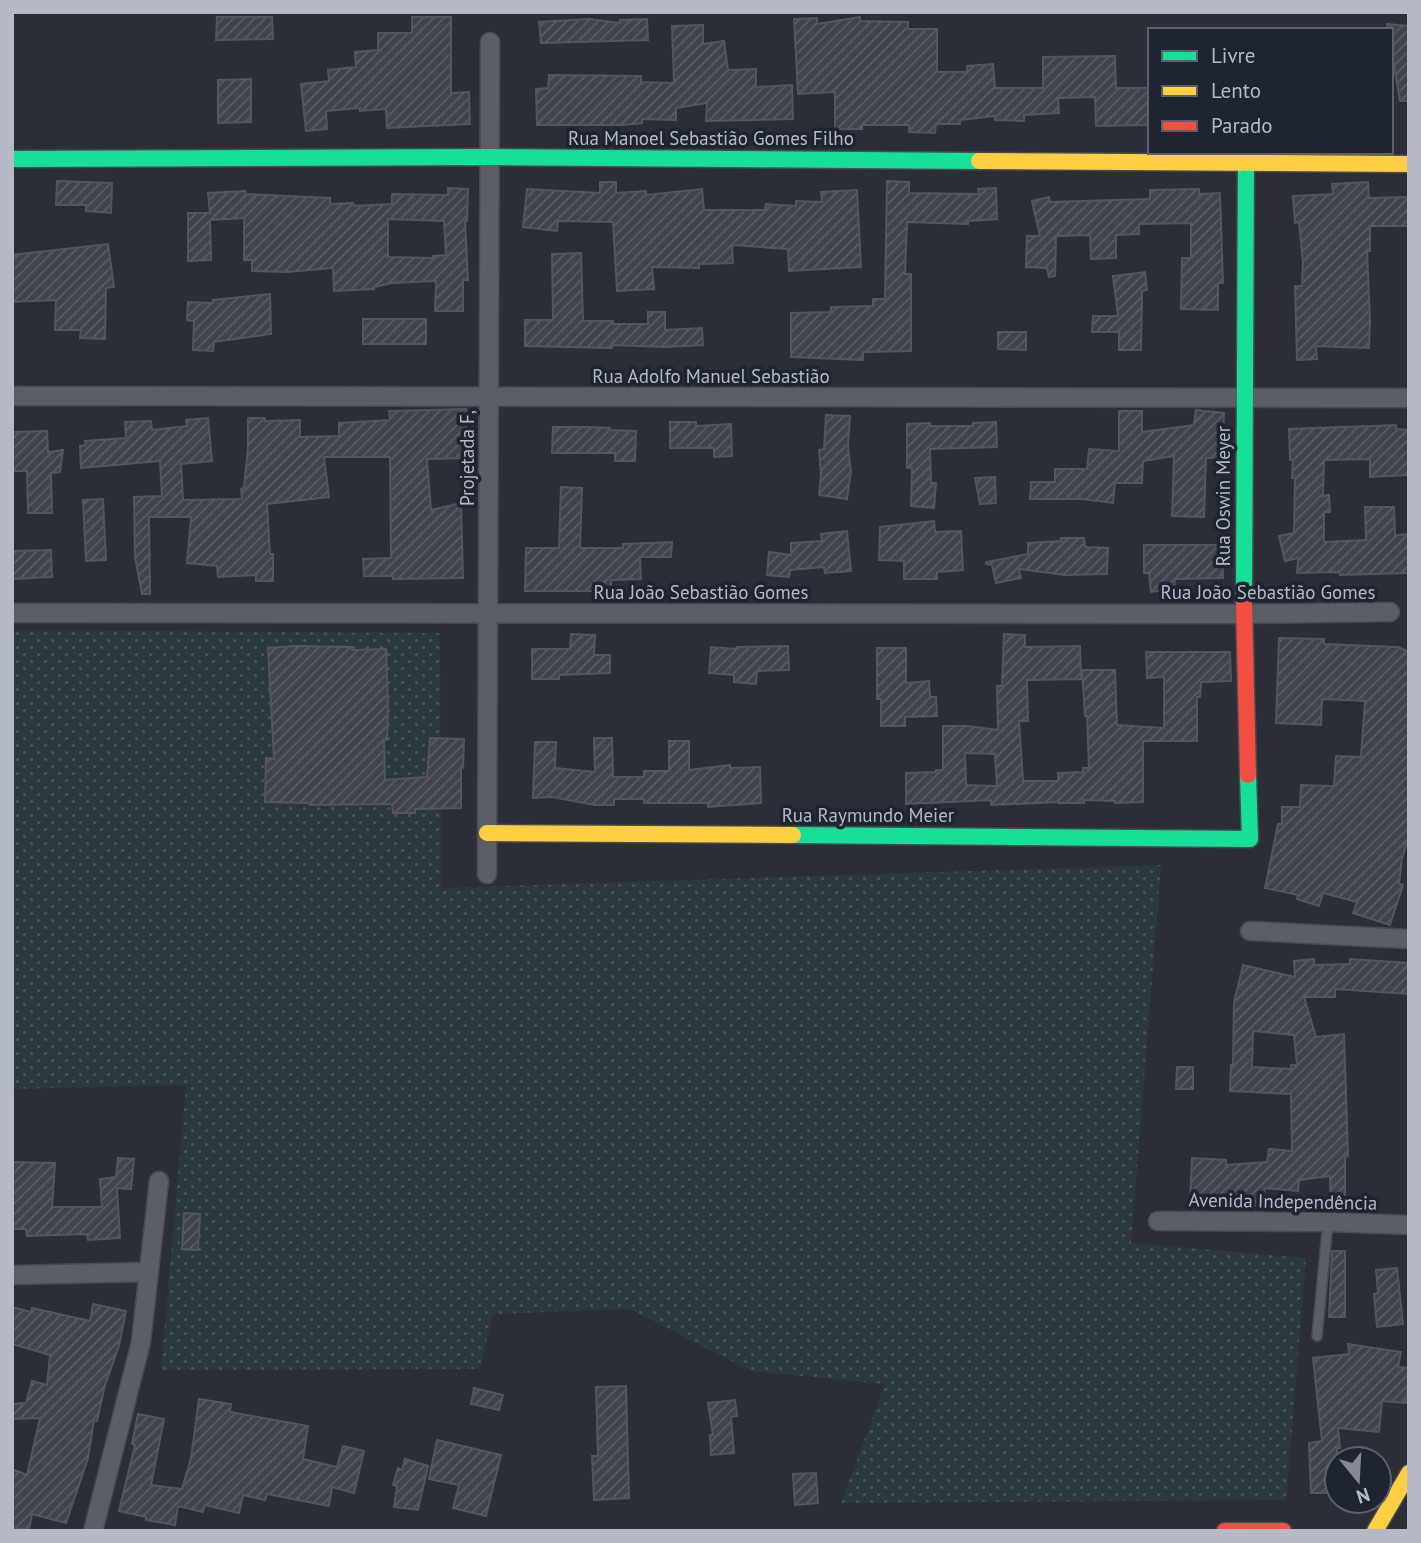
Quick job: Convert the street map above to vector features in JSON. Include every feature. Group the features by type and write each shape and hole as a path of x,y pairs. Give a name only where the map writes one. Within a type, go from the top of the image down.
{"street":[{"name":"Projetada F,","path":"487,874 490,42"},
{"name":"Rua Manoel Sebastião Gomes Filho","path":"12,159 1246,157 1409,164"},
{"name":"Rua Oswin Meyer","path":"1246,157 1244,614 1250,839"},
{"name":"Rua Adolfo Manuel Sebastião","path":"12,396 1409,397"},
{"name":"Rua João Sebastião Gomes","path":"12,613 1390,612"},
{"name":"Rua Raymundo Meier","path":"487,833 1250,839"},
{"path":"1250,931 1407,933"},
{"path":"93,1531 141,1342 159,1181"},
{"name":"Avenida Independência","path":"1158,1221 1409,1225"},
{"path":"12,1275 149,1272"},
{"path":"1375,1531 1409,1473"},
{"path":"1225,1531 1283,1531"}],"lane":[{"path":"1317,1336 1328,1222"}],"shaded area":[{"path":"12,630 440,633 441,888 1161,865 1131,1243 1306,1258 1286,1500 841,1503 885,1384 751,1371 630,1309 493,1314 480,1369 161,1370 186,1085 12,1089"}],"building":[{"path":"217,17 272,17 273,39 216,40"},
{"path":"412,17 451,17 451,93 469,92 470,124 387,128 386,109 360,111 360,108 326,111 327,129 306,131 301,84 329,81 328,70 356,67 355,52 378,50 378,33 412,33"},
{"path":"860,17 860,21 908,22 908,29 937,29 937,72 967,72 967,66 993,64 995,88 1043,88 1043,57 1115,56 1116,88 1148,88 1148,125 1096,126 1095,97 1058,98 1059,113 1024,115 1024,121 995,120 995,116 960,120 960,124 936,124 935,133 909,132 909,125 862,125 862,129 835,129 835,92 798,94 794,19 817,18 817,24"},
{"path":"589,19 620,23 620,20 647,19 648,40 541,43 539,22"},
{"path":"1387,24 1409,26 1409,101 1400,101 1393,60 1393,28 1388,28"},
{"path":"703,25 703,44 724,41 728,70 756,69 756,87 792,85 793,119 706,121 707,103 676,108 676,120 642,119 642,123 623,125 537,125 536,89 548,88 549,75 641,76 641,82 674,83 672,26"},
{"path":"251,79 251,122 218,123 218,80"},
{"path":"57,181 112,183 111,213 86,211 86,205 56,205"},
{"path":"887,181 909,182 909,193 979,194 978,189 996,188 997,219 968,221 968,224 907,222 905,274 911,274 911,351 863,352 863,360 791,357 791,313 831,312 831,307 873,306 873,299 885,299"},
{"path":"600,182 616,182 616,193 646,191 646,195 702,189 704,210 765,210 766,204 796,206 796,201 822,202 821,192 857,190 861,267 789,271 788,249 732,245 733,263 699,264 699,268 652,267 654,289 617,291 613,222 558,221 557,231 523,227 527,189 600,193"},
{"path":"1368,182 1369,198 1409,197 1409,226 1370,226 1370,251 1367,251 1369,348 1316,346 1317,359 1297,360 1295,286 1302,286 1303,262 1293,196 1333,194 1332,184"},
{"path":"448,188 468,189 465,221 468,280 463,280 463,311 435,311 436,281 392,283 374,289 334,291 333,268 286,272 252,271 252,260 244,260 244,218 210,220 211,260 188,261 188,213 210,213 208,193 245,191 246,194 330,198 330,204 353,203 354,206 392,204 392,194 448,195","holes":["388,219 444,221 446,255 433,258 388,257"]},
{"path":"1199,189 1199,194 1220,193 1223,283 1218,283 1218,310 1181,309 1182,258 1191,258 1191,223 1139,224 1139,234 1116,235 1116,258 1091,259 1090,235 1056,236 1055,276 1049,277 1047,268 1026,267 1027,236 1040,236 1032,201 1049,197 1050,202 1150,199 1150,190"},
{"path":"108,244 114,287 106,288 105,339 80,338 81,330 55,330 56,300 12,302 12,255"},
{"path":"581,253 583,321 648,324 648,312 665,312 665,330 702,328 703,345 612,345 612,348 525,346 525,320 553,320 552,254"},
{"path":"1145,272 1147,290 1142,291 1141,350 1119,350 1119,332 1092,332 1093,316 1118,316 1113,276"},
{"path":"270,294 271,334 214,342 213,351 193,350 194,321 187,320 188,302 213,303 213,300"},
{"path":"363,319 426,319 426,344 363,344"},
{"path":"998,332 1026,332 1026,350 998,349"},
{"path":"466,409 467,458 427,459 431,510 461,503 463,578 393,579 393,576 364,576 363,559 391,558 390,457 324,457 329,497 267,504 273,581 256,581 256,575 218,577 217,566 187,563 191,517 149,517 150,594 142,594 135,557 134,497 162,496 160,461 81,468 80,446 86,445 85,441 126,438 125,422 151,421 152,430 187,426 186,420 208,418 212,461 181,464 183,500 242,499 241,489 244,488 248,448 248,418 265,418 265,421 300,420 300,437 339,436 339,423 390,420 389,411"},
{"path":"1196,410 1224,413 1222,458 1206,458 1204,517 1172,516 1174,456 1143,461 1142,483 1115,483 1113,503 1082,499 1030,499 1031,482 1055,482 1055,469 1087,469 1089,449 1119,451 1119,411 1142,411 1142,432 1194,425"},
{"path":"826,415 850,416 848,447 851,471 847,499 819,495 819,450 824,449"},
{"path":"670,422 696,422 696,426 731,424 732,456 714,457 714,448 670,448"},
{"path":"996,422 997,447 930,449 931,483 936,483 934,508 911,506 912,468 907,468 907,424 973,426 973,423"},
{"path":"1396,425 1396,429 1409,430 1409,475 1370,477 1370,459 1324,460 1323,496 1329,495 1330,512 1324,512 1324,542 1366,540 1365,507 1394,507 1395,535 1409,534 1409,573 1297,573 1298,558 1285,561 1279,536 1294,533 1295,478 1292,478 1289,429"},
{"path":"553,427 636,431 635,461 615,461 615,453 552,453"},
{"path":"47,431 48,452 63,450 60,472 51,473 52,513 28,513 27,471 12,471 12,432"},
{"path":"995,477 996,503 980,504 975,478"},
{"path":"561,487 582,488 580,548 623,548 623,544 672,542 671,557 640,557 641,579 611,580 611,591 525,591 526,548 559,548"},
{"path":"103,499 106,560 86,561 83,500"},
{"path":"934,521 935,532 961,531 963,570 937,572 937,579 904,579 904,561 879,560 880,527"},
{"path":"847,531 851,571 825,573 824,567 790,570 789,577 767,575 769,552 791,555 791,543 822,541 821,534"},
{"path":"1061,538 1084,538 1085,547 1108,548 1107,574 1065,575 1019,569 1021,578 996,583 992,565 986,564 1028,554 1028,543 1061,541"},
{"path":"1144,545 1222,545 1223,578 1175,579 1174,589 1151,592 1149,573 1144,573"},
{"path":"51,550 52,577 12,579 12,551"},
{"path":"571,634 595,635 594,655 610,655 610,673 532,679 532,649 570,649"},
{"path":"1004,634 1025,635 1025,647 1080,646 1081,679 1027,680 1028,721 1019,721 1023,781 1058,781 1058,773 1083,772 1083,768 1089,768 1082,670 1115,670 1117,725 1164,728 1164,677 1147,678 1146,652 1230,652 1231,681 1201,682 1200,697 1197,697 1197,741 1143,741 1143,802 1083,800 1084,803 991,805 991,800 906,804 906,773 943,770 943,726 998,730 997,686 1002,686","holes":["965,753 995,754 997,786 966,785"]},
{"path":"1279,638 1324,639 1324,644 1398,647 1409,652 1409,834 1399,884 1403,885 1390,925 1353,913 1357,902 1323,893 1319,906 1297,899 1298,895 1265,888 1278,824 1282,824 1282,807 1300,807 1301,785 1334,786 1336,756 1361,757 1365,701 1322,699 1321,725 1276,723"},
{"path":"788,646 789,670 757,671 756,684 734,682 734,675 709,673 711,647 736,649"},
{"path":"352,647 352,650 386,649 388,706 387,740 384,740 385,780 427,777 430,738 464,739 461,808 415,809 415,813 393,813 392,804 310,805 265,802 266,758 274,759 268,648"},
{"path":"877,648 906,648 906,683 929,681 930,697 936,697 937,716 905,717 905,726 881,726 881,699 877,699"},
{"path":"594,738 612,738 613,777 644,777 644,771 669,771 669,741 689,741 689,770 730,765 730,768 760,767 761,803 708,807 708,803 644,803 644,799 614,799 614,805 595,805 552,797 533,798 535,742 556,742 555,768 595,772"},
{"path":"1314,959 1314,965 1350,964 1350,959 1409,963 1409,994 1335,989 1335,997 1304,997 1316,1037 1344,1034 1348,1156 1345,1157 1345,1211 1331,1211 1330,1176 1299,1180 1298,1191 1264,1188 1265,1205 1234,1207 1233,1201 1190,1200 1192,1158 1226,1160 1226,1165 1267,1162 1269,1149 1292,1151 1291,1094 1230,1091 1234,1003 1243,965 1295,977 1294,961","holes":["1253,1031 1294,1035 1297,1065 1291,1065 1291,1069 1252,1067"]},
{"path":"1177,1067 1193,1067 1193,1089 1176,1089"},
{"path":"118,1158 134,1159 131,1189 117,1188 120,1238 88,1240 87,1234 27,1236 26,1229 12,1229 12,1162 55,1163 52,1207 102,1207 100,1179 116,1177"},
{"path":"184,1213 200,1214 198,1250 182,1249"},
{"path":"1332,1251 1345,1251 1345,1317 1329,1317"},
{"path":"1397,1268 1403,1324 1377,1327 1374,1294 1378,1293 1376,1270"},
{"path":"93,1304 126,1311 119,1346 105,1385 97,1421 94,1420 88,1458 66,1523 32,1514 29,1530 12,1528 12,1469 27,1475 40,1418 12,1419 12,1404 26,1403 32,1381 47,1385 50,1355 12,1344 12,1307 31,1312 32,1308 90,1321"},
{"path":"1348,1344 1401,1352 1398,1367 1409,1368 1406,1403 1382,1401 1379,1432 1338,1428 1340,1445 1323,1445 1323,1493 1311,1493 1309,1443 1322,1441 1313,1358 1349,1354"},
{"path":"626,1386 629,1498 594,1500 592,1456 598,1456 596,1387"},
{"path":"474,1388 503,1395 499,1410 471,1404"},
{"path":"199,1399 231,1404 230,1412 308,1426 303,1459 337,1467 343,1446 364,1451 354,1493 332,1487 329,1506 267,1494 265,1500 243,1495 239,1513 205,1505 203,1512 178,1506 175,1525 146,1520 146,1517 119,1511 135,1445 132,1444 138,1414 164,1419 151,1485 182,1489 191,1458"},
{"path":"735,1400 737,1416 731,1417 734,1453 711,1455 710,1435 713,1435 708,1403"},
{"path":"437,1440 501,1455 486,1516 453,1508 459,1485 429,1479"},
{"path":"405,1459 428,1466 418,1510 394,1507 397,1486 393,1485 398,1468 402,1470"},
{"path":"816,1473 818,1503 795,1505 793,1474"}],"traffic: fast":[{"path":"1244,604 1246,154"},
{"path":"12,159 490,157 979,161"},
{"path":"793,835 1250,839 1248,775"}],"traffic: slow":[{"path":"979,161 1409,164"},
{"path":"487,833 793,835"},
{"path":"1375,1531 1409,1473"}],"traffic: jam":[{"path":"1244,604 1248,775"},
{"path":"1225,1531 1283,1531"}]}
